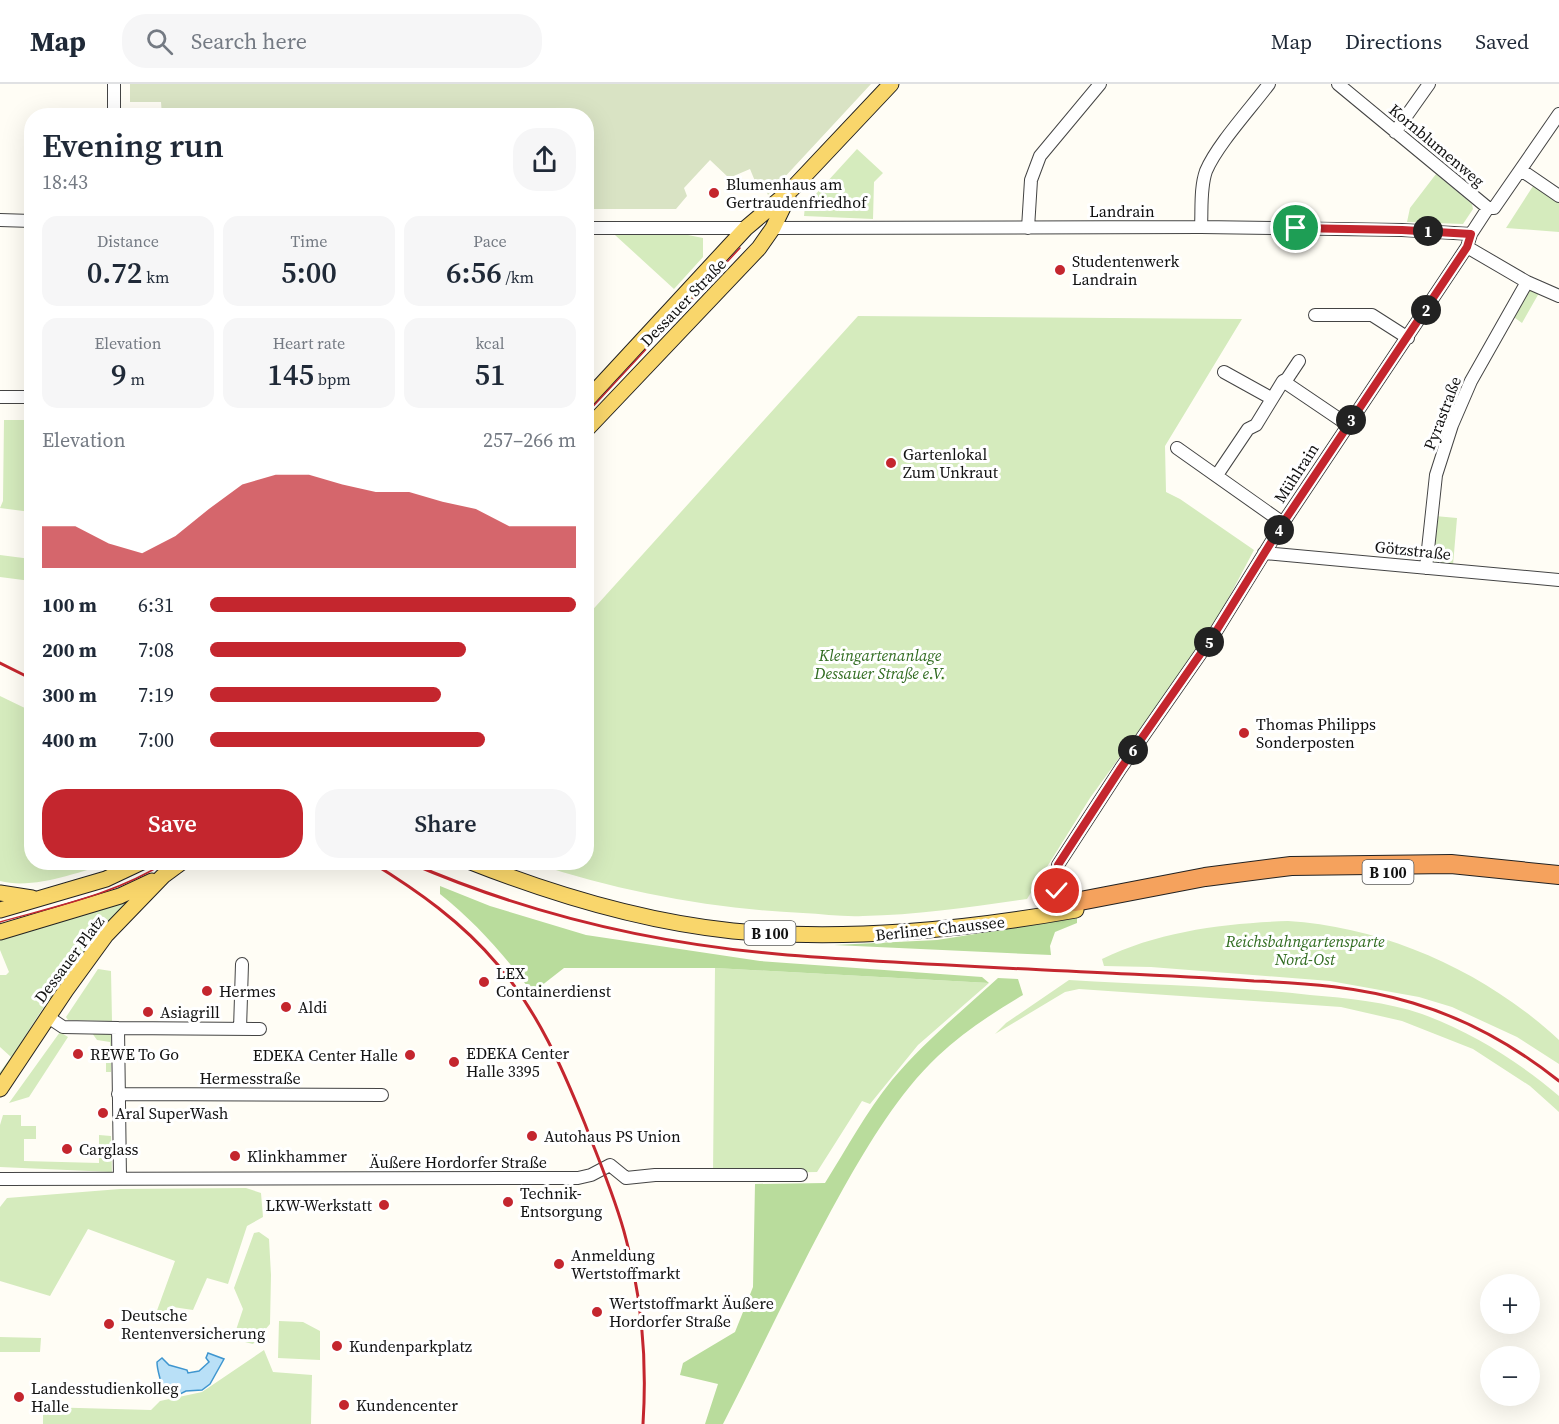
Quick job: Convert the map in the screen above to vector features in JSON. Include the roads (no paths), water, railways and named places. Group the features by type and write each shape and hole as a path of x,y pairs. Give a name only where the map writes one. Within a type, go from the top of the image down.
{"highway":[{"name":"Berliner Chaussee","path":"1076,906 1205,877 1291,866 1451,864 1559,875"},
{"name":"Berliner Chaussee","path":"1076,906 1218,883 1330,871 1448,872 1559,884"}],"main road":[{"name":"Dessauer Straße","path":"594,392 746,228 792,189 891,84"},
{"name":"Dessauer Straße","path":"594,422 751,256 773,228 792,189"},
{"path":"751,256 751,238 746,228 773,228"},
{"path":"0,910 106,879 125,870"},
{"name":"Dessauer Platz","path":"0,1089 106,935 171,870"},
{"name":"Berliner Chaussee","path":"493,870 556,893 633,913 731,930 795,935 879,934 943,930 1076,906"},
{"name":"Berliner Chaussee","path":"516,870 552,883 634,905 731,921 792,926 870,928 1076,906"},
{"path":"0,932 120,896 163,876"},
{"path":"0,893 41,898"}],"street":[{"path":"114,84 114,108"},
{"path":"1028,228 1031,180 1040,156 1100,84"},
{"path":"1201,227 1206,172 1216,153 1269,84"},
{"name":"Kornblumenweg","path":"1338,84 1488,208"},
{"path":"1395,132 1429,84"},
{"name":"Mühlrain","path":"1057,891 1058,865 1121,768 1215,633 1283,523 1467,247 1471,234 1488,208 1494,208 1559,114"},
{"path":"1521,170 1559,196"},
{"path":"0,220 24,221"},
{"name":"Landrain","path":"773,228 1201,227 1402,230 1471,234"},
{"path":"594,228 746,228"},
{"path":"1467,247 1527,282 1559,296"},
{"name":"Pyrastraße","path":"1426,568 1436,475 1452,425 1471,381 1527,282"},
{"path":"1315,315 1372,315 1408,338"},
{"path":"1217,475 1248,429 1256,425 1283,381 1287,379 1299,361"},
{"path":"1224,372 1271,399"},
{"path":"1283,381 1348,425"},
{"path":"0,397 24,398"},
{"path":"1177,448 1283,523"},
{"name":"Götzstraße","path":"1264,553 1559,580"},
{"path":"240,1029 242,964"},
{"path":"48,1017 63,1028 260,1029"},
{"path":"118,1028 120,1178"},
{"name":"Hermesstraße","path":"118,1094 382,1095"},
{"name":"Äußere Hordorfer Straße","path":"6,1179 578,1179 610,1165 626,1178 655,1175 801,1175"},
{"path":"0,1187 6,1179"}],"water":[{"path":"208,1353 224,1359 210,1384 202,1390 186,1391 174,1397 162,1391 157,1362 162,1358 169,1365 187,1370 188,1373 199,1371 209,1362 206,1358"}],"tram line":[{"path":"594,405 740,248"},
{"path":"0,922 107,891 152,870"}],"railway":[{"path":"0,663 24,675"},
{"path":"384,870 439,908 484,949 525,1002 558,1061 612,1195 631,1262 636,1284 644,1354 643,1424"},
{"path":"428,870 543,911 636,934 730,949 953,966 1294,983 1374,993 1433,1010 1471,1025 1508,1045 1559,1081"}],"place":[{"name":"Blumenhaus am Gertraudenfriedhof","path":"714,193"},
{"name":"Studentenwerk Landrain","path":"1060,270"},
{"name":"Gartenlokal Zum Unkraut","path":"891,463"},
{"name":"Thomas Philipps Sonderposten","path":"1244,733"},
{"name":"LEX Containerdienst","path":"484,982"},
{"name":"Hermes","path":"207,991"},
{"name":"Aldi","path":"286,1007"},
{"name":"Asiagrill","path":"148,1012"},
{"name":"REWE To Go","path":"78,1054"},
{"name":"EDEKA Center Halle","path":"410,1055"},
{"name":"EDEKA Center Halle 3395","path":"454,1062"},
{"name":"Aral SuperWash","path":"103,1113"},
{"name":"Autohaus PS Union","path":"532,1136"},
{"name":"Carglass","path":"67,1149"},
{"name":"Klinkhammer","path":"235,1156"},
{"name":"Technik- Entsorgung","path":"508,1202"},
{"name":"LKW-Werkstatt","path":"384,1205"},
{"name":"Anmeldung Wertstoffmarkt","path":"559,1264"},
{"name":"Wertstoffmarkt Äußere Hordorfer Straße","path":"597,1312"},
{"name":"Deutsche Rentenversicherung","path":"109,1324"},
{"name":"Kundenparkplatz","path":"337,1346"},
{"name":"Landesstudienkolleg Halle","path":"19,1397"},
{"name":"Kundencenter","path":"344,1405"}],"park label":[{"name":"Kleingartenanlage Dessauer Straße e.V.","path":"880,664"},
{"name":"Reichsbahngartensparte Nord-Ost","path":"1305,950"}]}
